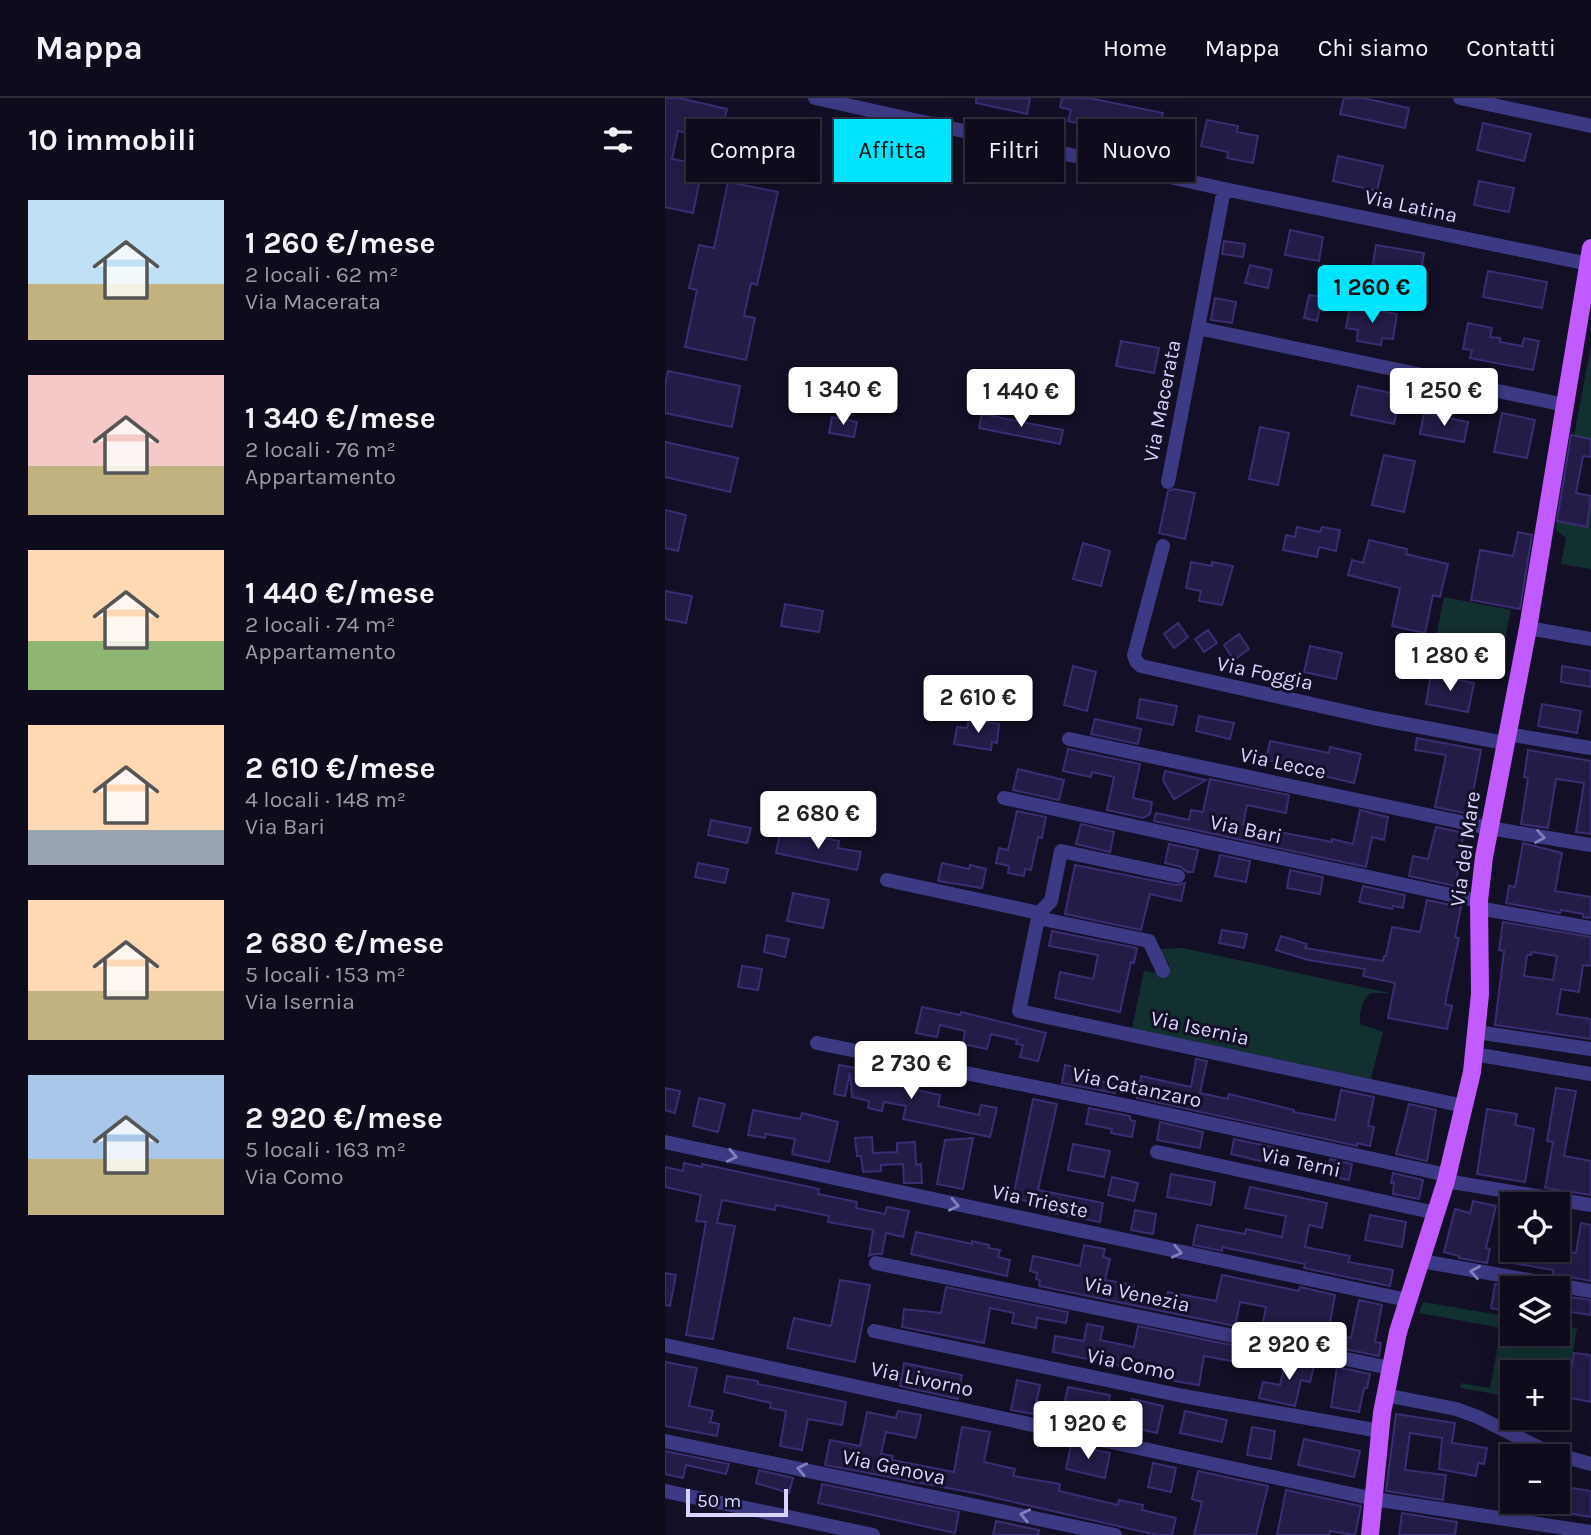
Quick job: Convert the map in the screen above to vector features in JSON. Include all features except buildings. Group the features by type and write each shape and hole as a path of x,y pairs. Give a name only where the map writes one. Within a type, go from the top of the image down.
{"main road":[{"name":"Via del Mare","path":"1370,1535 1380,1431 1390,1368 1407,1300 1447,1178 1474,1055 1480,984 1478,905 1489,828 1528,628 1590,255"}],"street":[{"name":"Via Latina","path":"815,98 1224,189 1590,255"},
{"path":"1460,98 1591,126"},
{"name":"Via Macerata","path":"1168,482 1224,189"},
{"name":"Via Macerata","path":"1198,328 1565,405"},
{"name":"Via Foggia","path":"1163,546 1134,655 1141,666 1360,715 1506,739 1591,748"},
{"path":"1528,628 1591,639"},
{"name":"Via Lecce","path":"1069,739 1489,828 1591,845"},
{"name":"Via Bari","path":"1004,798 1591,928"},
{"name":"Via Isernia","path":"1178,876 1061,850 1051,901 1038,915 1019,1011 1464,1106"},
{"path":"887,880 1149,941 1163,971"},
{"path":"1477,1032 1591,1049"},
{"name":"Via Catanzaro","path":"817,1044 1134,1107 1447,1178 1591,1205"},
{"path":"1474,1055 1591,1074"},
{"name":"Via Trieste","path":"665,1142 1407,1300"},
{"name":"Via Terni","path":"1157,1152 1436,1213"},
{"path":"1421,1261 1591,1291"},
{"name":"Via Venezia","path":"876,1262 1390,1368"},
{"name":"Via Como","path":"874,1332 1183,1396 1380,1431"},
{"name":"Via Livorno","path":"665,1345 1374,1499 1591,1532"},
{"path":"1385,1395 1465,1412 1548,1452 1591,1464"},
{"name":"Via Genova","path":"665,1441 1115,1535"},
{"path":"665,1491 873,1535"}],"green space":[{"path":"1591,346 1591,439 1574,436"},
{"path":"1591,505 1591,569 1561,564 1566,538 1556,530 1557,521 1587,527"},
{"path":"1444,597 1511,610 1499,669 1432,656"},
{"path":"1183,948 1390,993 1370,993 1361,1011 1360,1024 1383,1032 1371,1079 1132,1028 1144,971 1168,975 1169,964 1157,949"},
{"path":"1423,1302 1500,1315 1500,1328 1419,1313"},
{"path":"1570,1327 1577,1328 1570,1374 1570,1360 1500,1360 1500,1395 1460,1388 1461,1383 1490,1388 1500,1333 1500,1346 1570,1346"}]}
